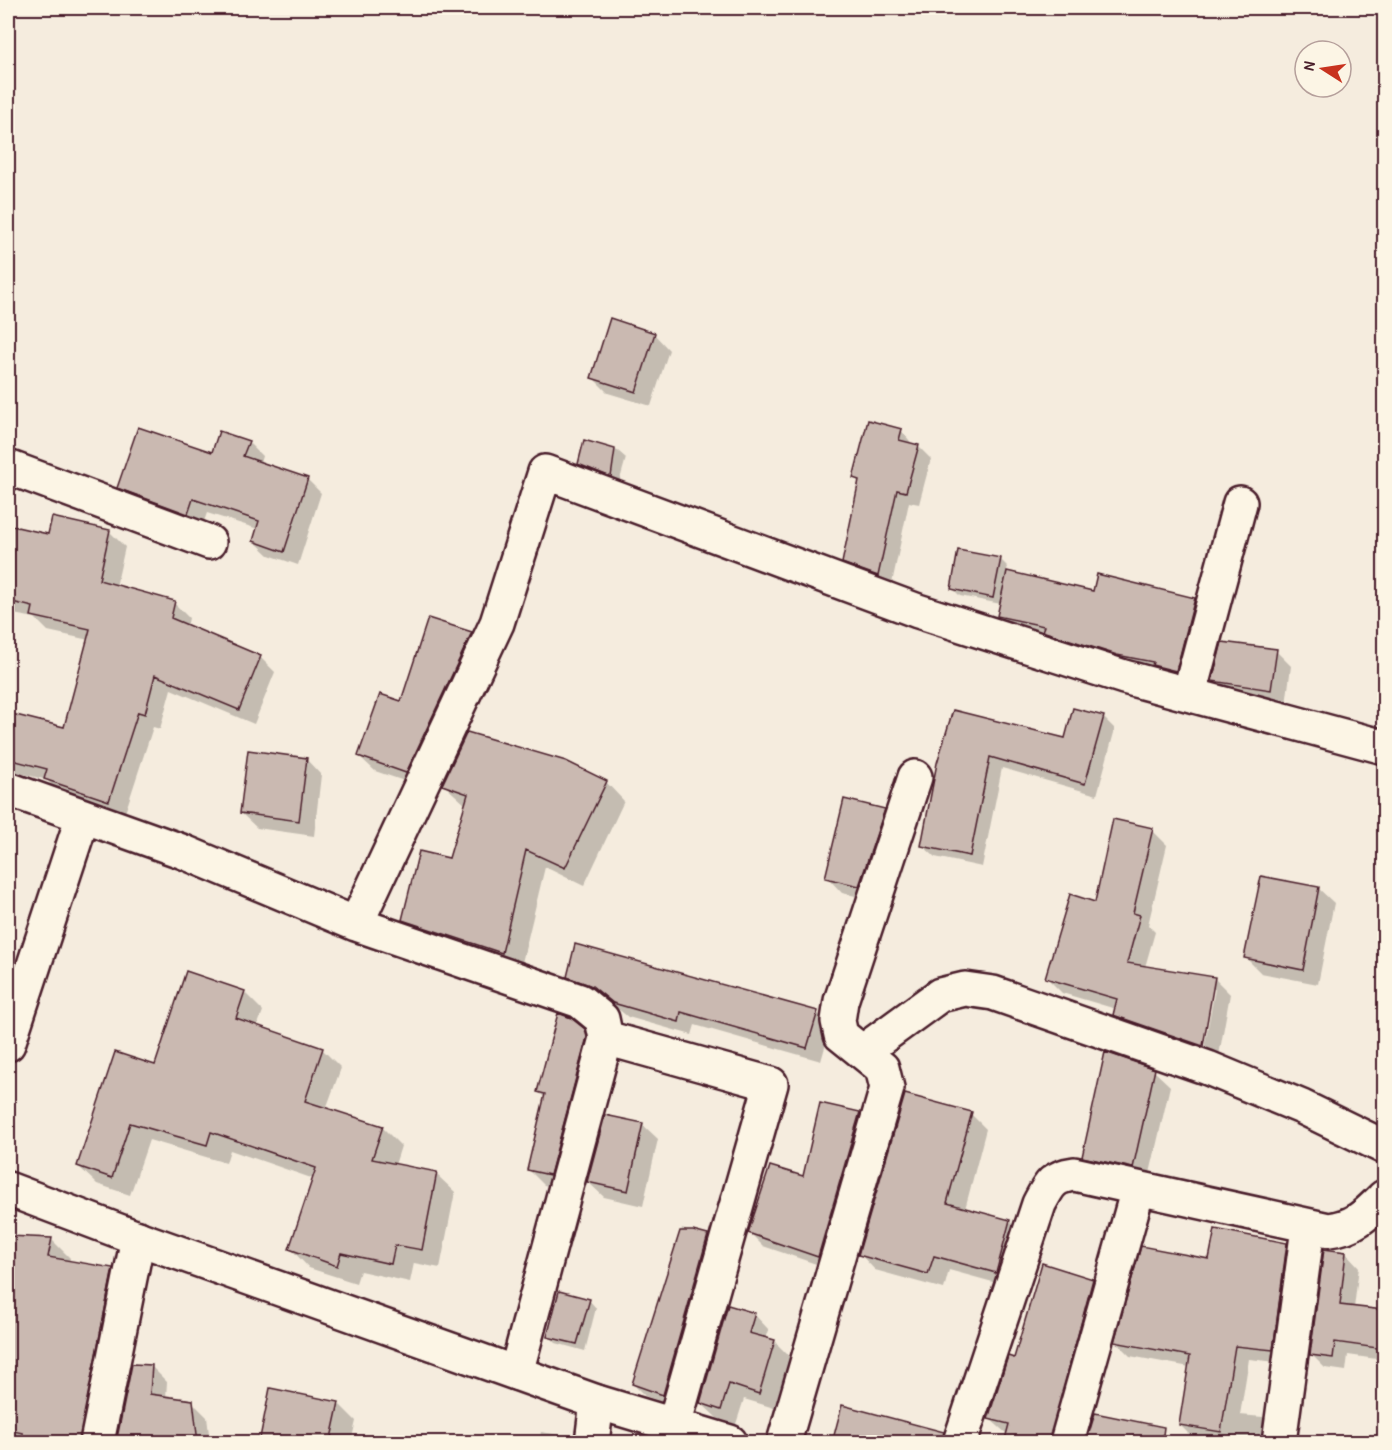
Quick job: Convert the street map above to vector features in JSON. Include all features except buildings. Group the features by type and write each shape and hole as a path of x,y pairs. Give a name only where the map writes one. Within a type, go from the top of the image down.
{"street":[{"path":"8,467 209,542"},
{"path":"356,924 497,623 545,472 918,611 1124,677 1384,747"},
{"path":"1189,694 1240,503"},
{"path":"784,1443 887,1088 882,1068 841,1035 838,1021 841,1001 915,777"},
{"path":"8,789 184,852 356,924 580,1001 602,1019 606,1038 516,1373"},
{"path":"8,1044 83,816"},
{"path":"862,1052 940,995 965,989 993,993 1208,1068 1302,1107 1384,1147"},
{"path":"606,1038 771,1084 674,1425"},
{"path":"960,1443 1039,1204 1047,1188 1058,1176 1074,1174 1308,1228 1329,1230 1345,1228 1359,1222 1384,1197"},
{"path":"1067,1443 1138,1188"},
{"path":"8,1189 138,1238 597,1402 730,1443"},
{"path":"1279,1443 1308,1228"},
{"path":"97,1443 138,1238"},
{"path":"592,1443 597,1402"}]}
